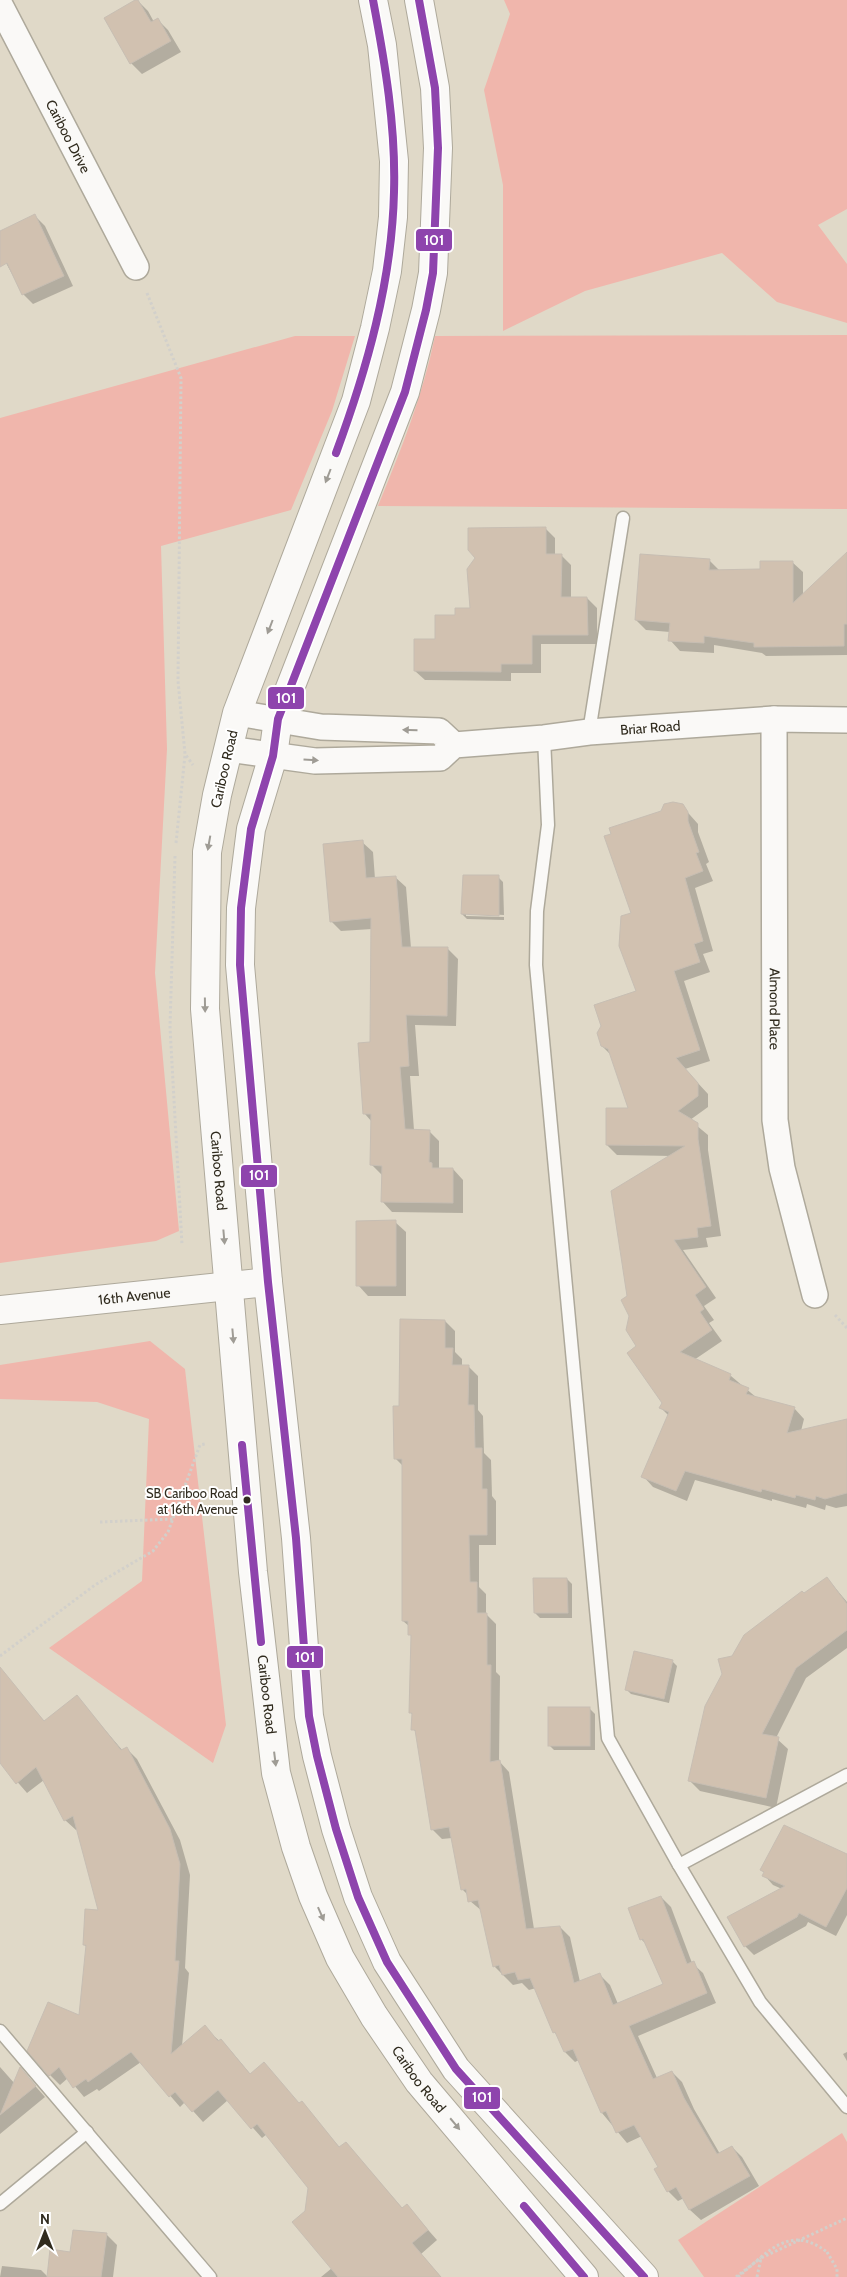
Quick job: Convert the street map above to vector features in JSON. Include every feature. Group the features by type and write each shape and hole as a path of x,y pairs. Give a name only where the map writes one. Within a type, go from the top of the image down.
{"street":[{"name":"Cariboo Road","path":"373,0 382,45 394,161 393,217 386,271 375,328 356,401 237,713 207,852 205,1009 254,1572 276,1773 296,1847 313,1896 340,1958 374,2016 419,2082 584,2277"},
{"path":"419,0 435,88 438,148 433,274 426,310 405,392 278,719 272,756 251,829 241,917 240,965 268,1282 296,1538 309,1716 317,1756 336,1829 358,1897 387,1962 456,2068 644,2277"},
{"name":"Cariboo Drive","path":"0,6 136,267"},
{"path":"228,749 314,761 440,758 454,744 439,732 321,727 237,713"},
{"name":"Briar Road","path":"454,744 774,719 847,720"},
{"name":"Almond Place","path":"774,719 776,1120 782,1168 815,1295"},
{"name":"16th Avenue","path":"0,1310 228,1288 268,1282"}],"lane":[{"path":"589,732 623,518"},
{"path":"544,738 548,825 537,911 536,965 608,1738 679,1865 760,2002 847,2107"},
{"path":"679,1865 847,1775"},
{"path":"0,2032 210,2277"},
{"path":"0,2204 87,2132"}],"path":[{"path":"136,267 182,378 178,681 185,754"},
{"path":"0,1656 95,1585 153,1551 168,1532 200,1445 205,1444"},
{"path":"100,1522 173,1519"},
{"path":"737,2277 761,2258 847,2218"},
{"path":"737,2277 777,2245 789,2240 805,2240 827,2252 836,2269 837,2277"},
{"path":"757,2277 761,2258"}],"shaded area":[{"path":"504,0 847,0 847,209 818,225 847,264 847,323 777,302 722,253 585,291 503,331 503,185 484,90 510,14"},
{"path":"847,335 847,509 378,506 418,401 435,336"},
{"path":"295,336 355,336 332,411 291,510 161,546 167,749 155,973 179,1231 156,1241 0,1263 0,418"},
{"path":"150,1341 185,1369 226,1725 213,1763 49,1648 142,1581 149,1419 97,1402 0,1399 0,1365"},
{"path":"842,2133 847,2142 847,2277 704,2277 678,2240"}],"building":[{"path":"138,0 151,22 158,18 171,41 130,64 104,18"},
{"path":"35,214 64,276 22,295 7,263 0,267 0,231"},
{"path":"546,527 546,554 562,554 561,597 587,597 588,635 532,635 532,664 501,664 501,672 414,671 414,639 435,639 435,615 455,615 455,608 470,608 467,569 475,558 468,550 468,528"},
{"path":"847,552 847,624 844,624 844,646 754,647 754,643 704,636 704,643 668,641 670,623 635,620 640,554 710,559 709,570 760,569 760,561 793,561 793,603"},
{"path":"673,802 683,804 688,812 688,821 699,852 696,853 703,871 685,878 703,941 694,944 700,962 674,971 700,1050 676,1058 698,1083 698,1096 678,1111 698,1123 698,1139 711,1226 697,1228 698,1237 674,1240 706,1287 695,1295 704,1309 700,1312 712,1330 680,1352 731,1374 729,1380 749,1388 746,1394 795,1407 787,1433 847,1419 847,1493 825,1499 816,1496 815,1500 796,1495 795,1498 762,1489 761,1492 685,1471 676,1491 641,1477 669,1412 659,1408 662,1403 627,1353 636,1346 626,1330 629,1316 621,1300 627,1296 611,1191 685,1146 606,1145 606,1108 628,1108 608,1049 601,1046 597,1033 601,1026 594,1005 636,991 619,946 621,916 631,913 604,836 611,834 609,828 661,811 664,804"},
{"path":"363,840 366,878 396,876 402,947 448,947 447,1016 406,1015 409,1066 400,1067 405,1129 430,1130 429,1162 432,1163 432,1168 453,1168 453,1203 381,1202 382,1166 370,1165 371,1114 363,1114 358,1043 370,1042 371,918 330,922 323,844"},
{"path":"463,875 499,875 499,916 461,914"},
{"path":"396,1220 396,1286 356,1286 356,1221"},
{"path":"400,1319 445,1320 445,1348 453,1348 452,1365 469,1365 468,1405 474,1405 475,1448 482,1448 482,1489 487,1489 487,1535 469,1535 470,1582 477,1582 477,1613 487,1613 487,1665 491,1665 490,1762 500,1760 526,1929 560,1926 574,1983 600,1973 613,2005 663,1984 643,1939 640,1940 628,1908 661,1896 687,1964 694,1961 707,1993 629,2026 653,2079 672,2071 684,2098 717,2154 732,2146 750,2176 689,2210 676,2187 667,2192 654,2169 658,2167 634,2125 616,2133 606,2111 601,2113 573,2049 564,2052 555,2032 553,2033 530,1978 518,1980 515,1972 502,1975 499,1965 493,1967 478,1900 468,1902 466,1889 461,1890 449,1827 431,1830 415,1730 411,1730 412,1713 409,1713 411,1635 408,1635 408,1621 402,1621 402,1459 394,1459 393,1406 399,1406"},
{"path":"827,1577 847,1604 847,1630 796,1668 762,1734 779,1737 766,1798 688,1781 705,1706 722,1674 718,1659 732,1656 744,1635 802,1591 804,1593"},
{"path":"533,1578 567,1578 568,1613 534,1613"},
{"path":"634,1651 673,1660 664,1699 625,1690"},
{"path":"0,1667 44,1721 77,1695 121,1750 127,1747 170,1829 180,1864 175,1961 179,1961 171,2054 205,2025 218,2041 221,2039 250,2074 264,2062 299,2103 302,2101 339,2147 346,2142 402,2208 407,2204 428,2230 412,2243 441,2277 338,2277 292,2222 305,2211 308,2188 257,2124 251,2129 218,2090 192,2112 175,2092 169,2097 131,2052 88,2082 86,2079 73,2088 59,2067 49,2076 27,2051 48,2002 79,2015 86,1945 83,1945 85,1909 98,1910 73,1816 64,1821 36,1767 16,1784 0,1763"},
{"path":"548,1707 590,1707 590,1746 548,1746"},
{"path":"784,1825 847,1854 847,1888 826,1927 799,1913 797,1917 744,1947 727,1917 785,1886 762,1876 764,1872 760,1870"},
{"path":"20,2067 36,2086 0,2115"},
{"path":"73,2230 107,2233 101,2277 47,2277 50,2249 70,2252"}],"transit line":[{"name":"101","path":"336,453 358,389 376,324 383,292 392,225 394,168 391,119 373,0"},
{"name":"101","path":"419,0 435,88 438,148 433,273 426,310 405,392 278,719 273,756 251,829 241,908 240,965 268,1282 296,1538 309,1716 317,1756 336,1829 358,1897 387,1962 456,2069 644,2277"},
{"name":"101","path":"242,1445 261,1642"},
{"name":"101","path":"524,2206 584,2277"}],"place":[{"name":"SB Cariboo Road at 16th Avenue","path":"247,1500"}]}
